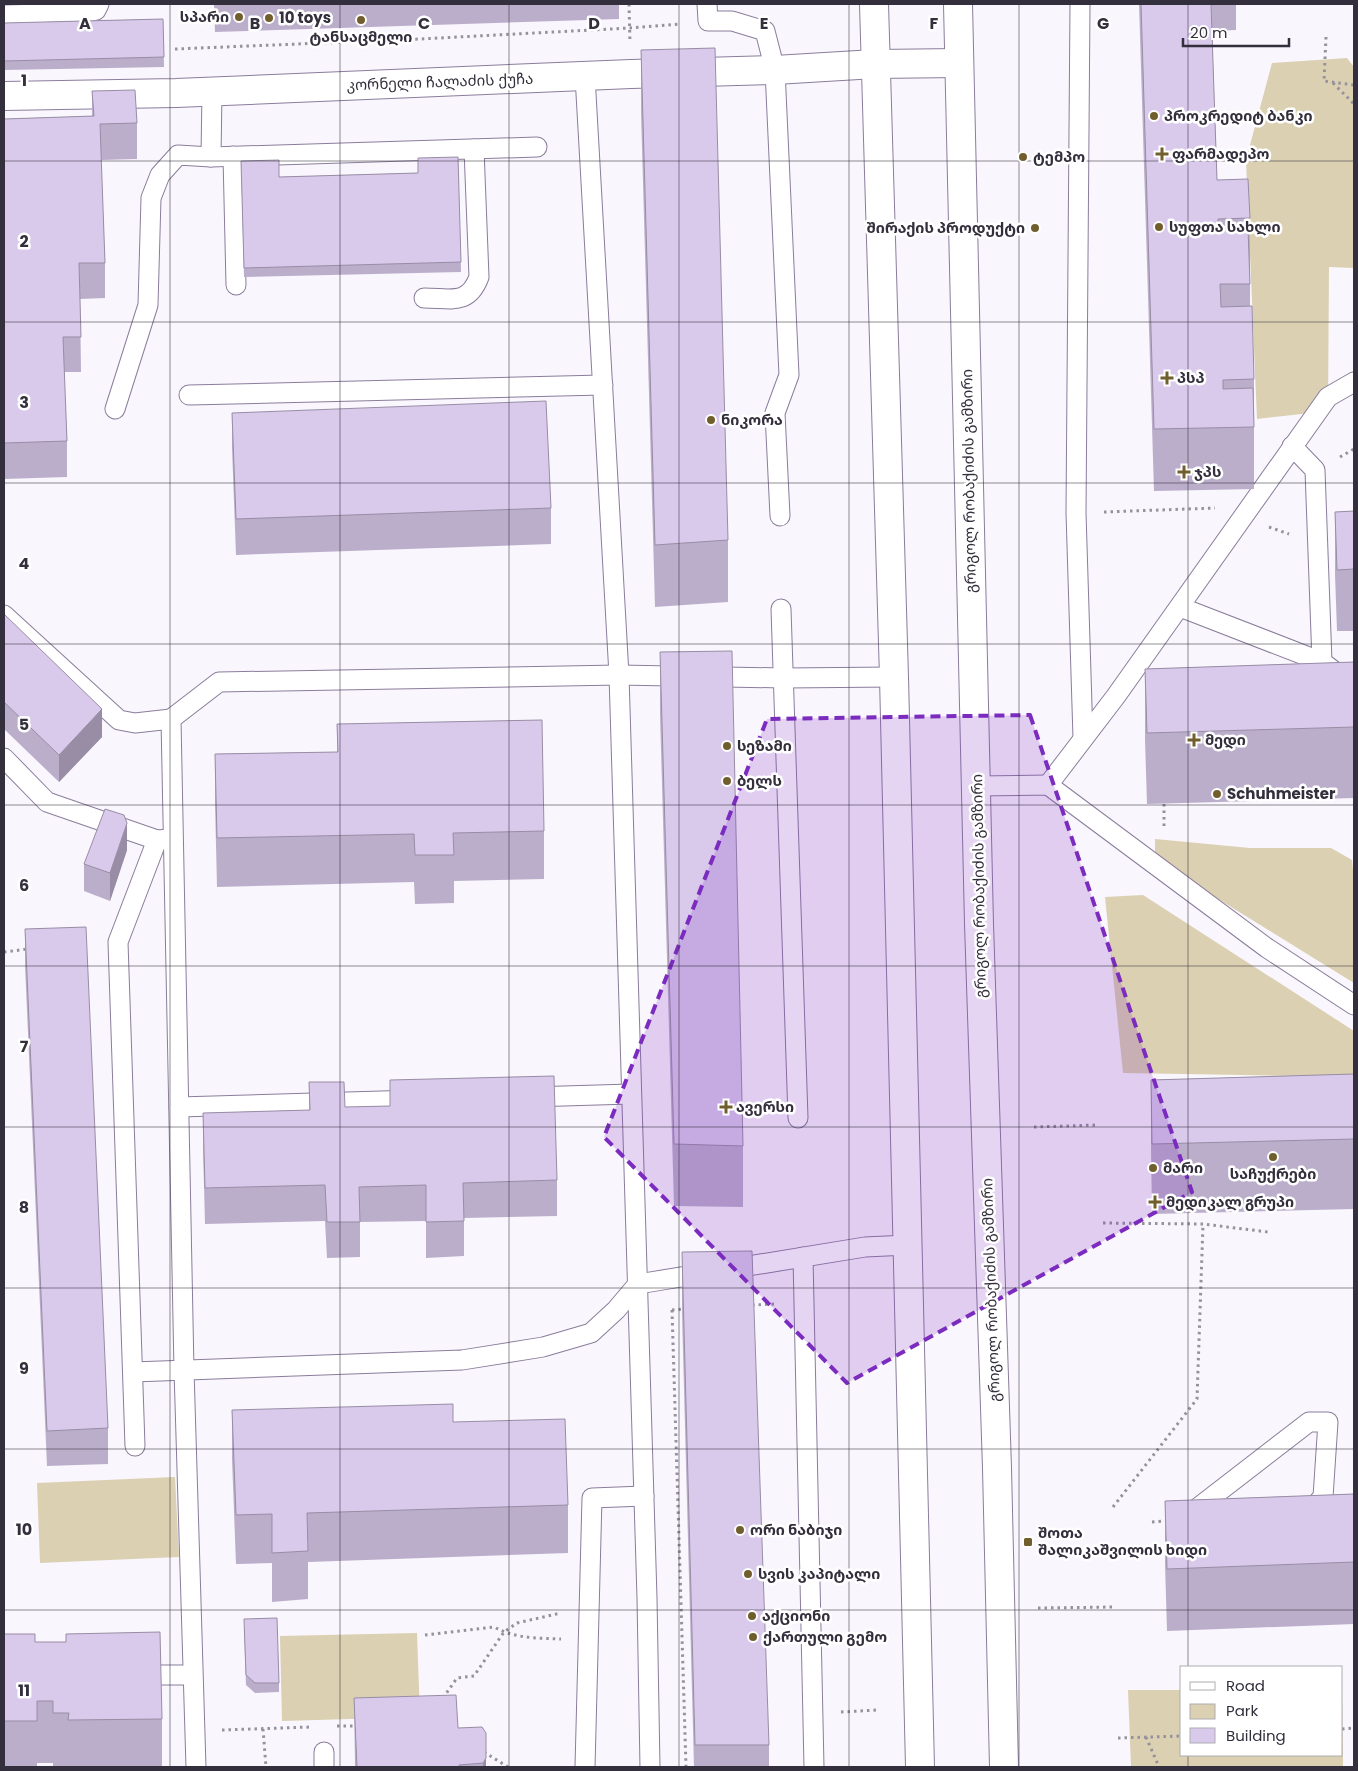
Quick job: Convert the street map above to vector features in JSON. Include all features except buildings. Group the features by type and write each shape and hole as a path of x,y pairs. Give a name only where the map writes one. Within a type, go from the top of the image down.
{"main road":[{"path":"874,4 894,677 920,1767"},
{"name":"გრიგოლ რობაქიძის გამზირი","path":"958,4 979,924 997,1468 1004,1767"},
{"name":"კორნელი ჩალაძის ქუჩა","path":"4,96 212,92 631,74 775,70 876,64 959,63"}],"lane":[{"path":"4,15 85,14 96,10 100,4"},
{"path":"1080,4 1076,513 1083,738"},
{"path":"708,12 765,31 775,70 789,376 775,413 780,516"},
{"path":"585,76 619,675 639,1312 650,1767"},
{"path":"212,92 212,157"},
{"path":"115,409 148,305 151,198 160,175 178,155 212,157 537,147"},
{"path":"424,298 463,298 473,289 479,277 474,149"},
{"path":"233,156 236,285"},
{"path":"1048,785 1116,696 1328,397 1354,382"},
{"path":"189,395 603,385"},
{"path":"1292,446 1315,470 1322,662"},
{"path":"1180,607 1322,662 1354,686"},
{"path":"781,609 798,1118"},
{"path":"4,616 119,720 135,723 171,719 219,682 619,675 783,678 894,677"},
{"path":"171,719 165,840 179,1107 184,1370 196,1767"},
{"path":"4,758 47,802 165,840"},
{"path":"976,786 1048,785 1267,948 1354,1005"},
{"path":"135,1446 118,942 165,840"},
{"path":"513,1097 631,1094"},
{"path":"179,1107 434,1100"},
{"path":"132,1372 462,1360 543,1347 591,1333 616,1310 638,1284 866,1246 908,1244"},
{"path":"803,1257 814,1767"},
{"path":"1309,1422 1328,1422 1331,1497 1293,1529 1196,1529 1194,1510 1309,1422"},
{"path":"585,1767 592,1498 644,1496"},
{"path":"120,1675 192,1675"}],"path":[{"path":"629,4 631,74"},
{"path":"175,49 630,28 708,12"},
{"path":"1326,37 1324,81 1354,85"},
{"path":"1333,82 1354,104"},
{"path":"1076,513 1247,512 1318,544"},
{"path":"1164,804 1164,826"},
{"path":"4,952 33,948"},
{"path":"1034,1127 1097,1125"},
{"path":"1103,1224 1203,1224 1268,1232"},
{"path":"1113,1507 1197,1399 1203,1224"},
{"path":"748,1305 804,1302"},
{"path":"639,1312 691,1308"},
{"path":"672,1310 686,1767"},
{"path":"441,1701 457,1678 474,1676 504,1632 517,1623 590,1606"},
{"path":"1038,1608 1115,1607"},
{"path":"425,1635 494,1627 518,1637 589,1641"},
{"path":"813,1714 877,1710"},
{"path":"263,1728 266,1767"},
{"path":"1118,1738 1180,1736"},
{"path":"1146,1737 1159,1767"},
{"path":"477,1747 501,1765 508,1767"}],"highlighted area":[{"path":"1030,715 1192,1192 847,1383 604,1137 767,719"}],"green space":[{"path":"1347,58 1354,67 1354,268 1329,267 1328,411 1257,419 1246,160 1272,63"},
{"path":"1155,839 1250,848 1331,848 1352,860 1354,881 1354,983 1155,860"},
{"path":"1143,895 1354,1031 1354,1077 1123,1073 1105,897"},
{"path":"175,1477 179,1557 40,1563 37,1483"},
{"path":"417,1633 420,1717 282,1721 280,1636"},
{"path":"1128,1690 1180,1690 1180,1756 1343,1756 1343,1767 1131,1767"}],"place":[{"name":"სპარი","path":"239,17"},
{"name":"10 toys","path":"269,18"},
{"name":"ტანსაცმელი","path":"361,20"},
{"name":"პროკრედიტ ბანკი","path":"1154,116"},
{"name":"ფარმადეპო","path":"1162,154"},
{"name":"ტემპო","path":"1023,157"},
{"name":"სუფთა სახლი","path":"1159,227"},
{"name":"შირაქის პროდუქტი","path":"1035,228"},
{"name":"პსპ","path":"1167,378"},
{"name":"ნიკორა","path":"711,420"},
{"name":"ჯპს","path":"1184,472"},
{"name":"მედი","path":"1194,740"},
{"name":"სეზამი","path":"727,746"},
{"name":"ბელს","path":"727,781"},
{"name":"Schuhmeister","path":"1217,794"},
{"name":"ავერსი","path":"726,1107"},
{"name":"საჩუქრები","path":"1273,1157"},
{"name":"მარი","path":"1153,1168"},
{"name":"მედიკალ გრუპი","path":"1155,1202"},
{"name":"ორი ნაბიჯი","path":"740,1530"},
{"name":"შოთა შალიკაშვილის ხიდი","path":"1028,1542"},
{"name":"სვის კაპიტალი","path":"748,1574"},
{"name":"აქციონი","path":"752,1616"},
{"name":"ქართული გემო","path":"753,1637"}]}
